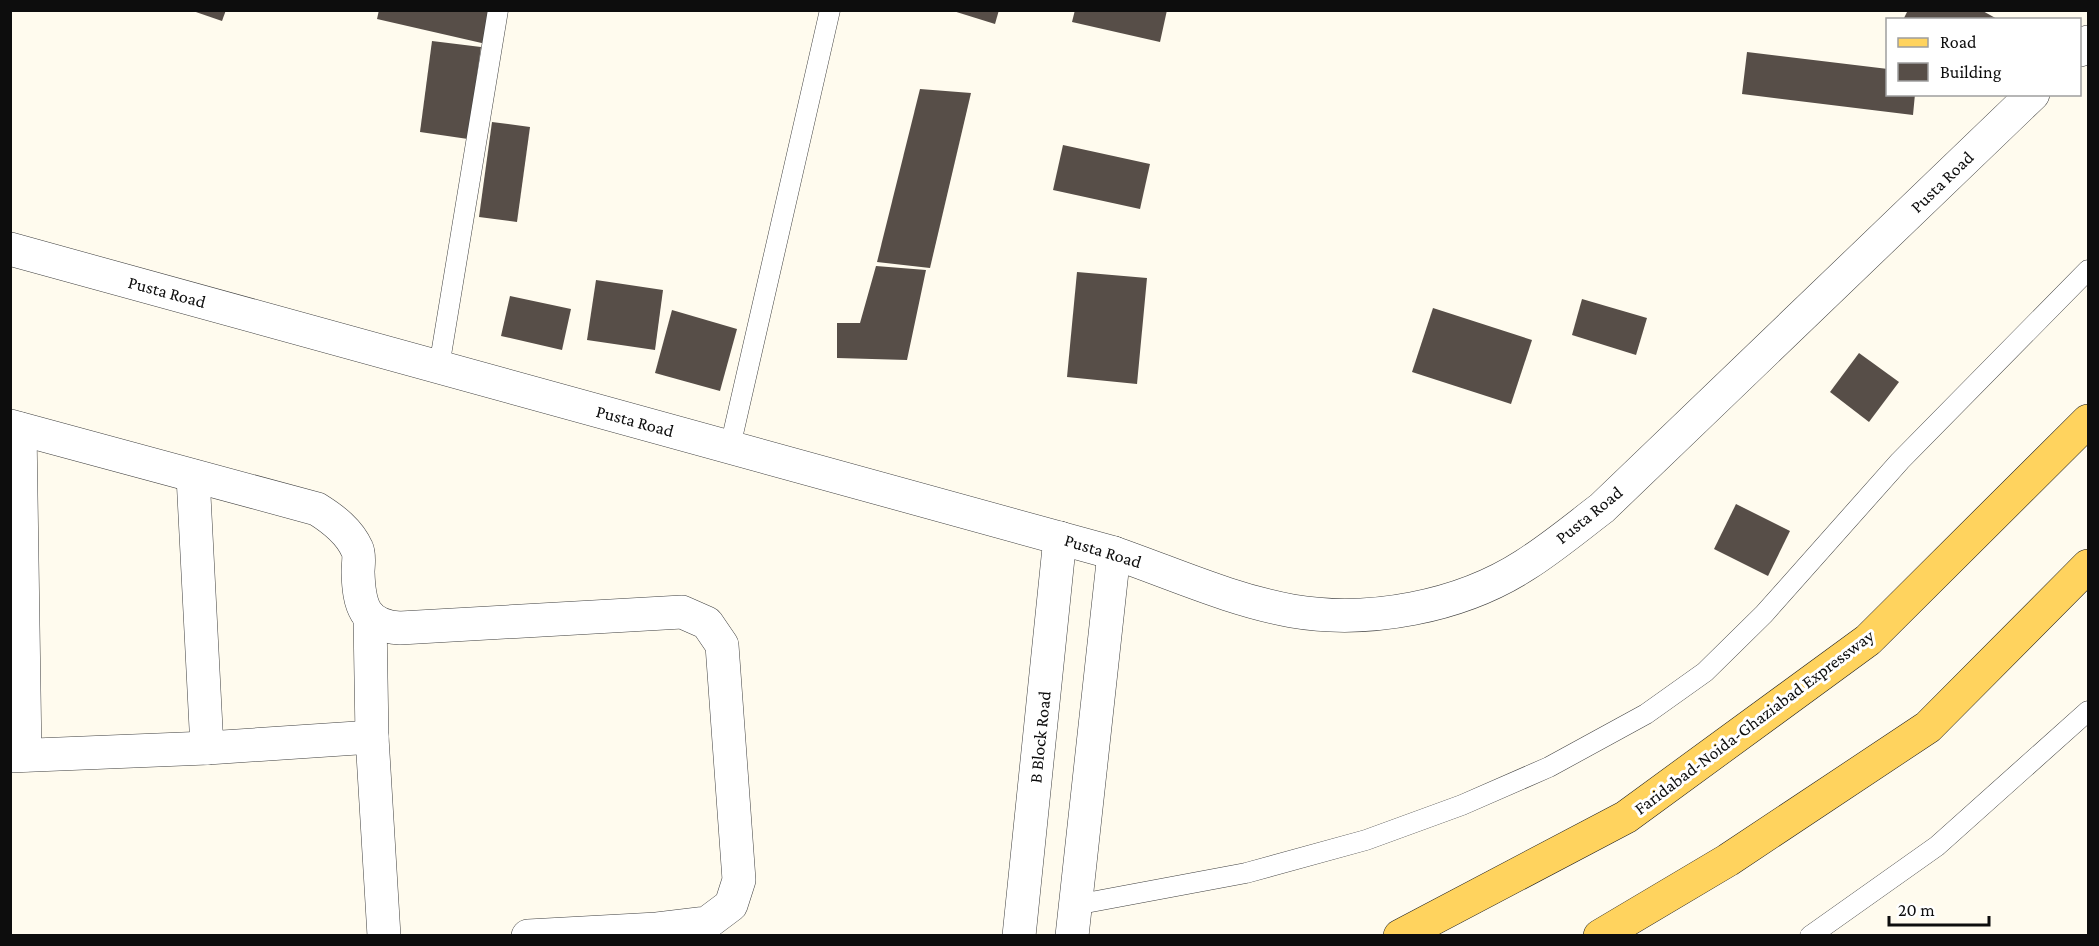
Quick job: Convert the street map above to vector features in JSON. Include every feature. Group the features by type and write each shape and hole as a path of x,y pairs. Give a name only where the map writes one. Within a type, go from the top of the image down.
{"main road":[{"name":"Faridabad-Noida-Ghaziabad Expressway","path":"1400,936 1626,817 1868,640 2088,421"},
{"path":"1600,936 1728,860 1928,727 2088,567"}],"street":[{"name":"Pusta Road","path":"10,249 1114,553 1238,597 1293,611 1349,614 1400,612 1451,600 1524,566 1602,508 2031,96"},
{"path":"372,737 207,748 18,755 15,427 317,509 339,524 358,550 362,604 370,618 381,627 400,628 682,612 707,623 722,645 739,880 731,905 707,923 657,929 528,936"},
{"path":"192,476 207,748"},
{"name":"B Block Road","path":"1017,934 1060,538"},
{"path":"1074,920 1114,553"},
{"path":"370,618 372,737 384,936"}],"lane":[{"path":"439,367 498,10"},
{"path":"730,447 830,10"},
{"path":"1074,920 1366,840 1462,805 1549,767 1646,714 1705,672 1764,614 1900,461 2088,270"},
{"path":"1810,936 1937,846 2088,711"}],"building":[{"path":"190,10 226,10 222,21"},
{"path":"379,10 493,10 486,44 377,19"},
{"path":"950,10 999,10 995,24"},
{"path":"1075,10 1167,10 1160,42 1072,22"},
{"path":"1908,10 1981,10 1995,18 1904,18"},
{"path":"432,41 481,47 468,139 420,132"},
{"path":"1747,52 1886,69 1886,96 1915,96 1913,115 1742,94"},
{"path":"920,89 971,93 930,268 877,262"},
{"path":"492,122 530,127 517,222 479,217"},
{"path":"1063,145 1150,164 1140,209 1053,190"},
{"path":"876,266 926,270 907,360 837,358 837,323 860,323"},
{"path":"1077,272 1147,278 1137,384 1067,377"},
{"path":"596,280 663,290 655,350 587,340"},
{"path":"510,296 571,309 562,350 501,336"},
{"path":"1582,299 1647,318 1636,355 1572,335"},
{"path":"1433,308 1532,340 1511,404 1412,372"},
{"path":"672,310 737,329 720,391 655,373"},
{"path":"1859,353 1899,382 1869,422 1830,392"},
{"path":"1736,504 1790,531 1768,576 1714,549"}]}
